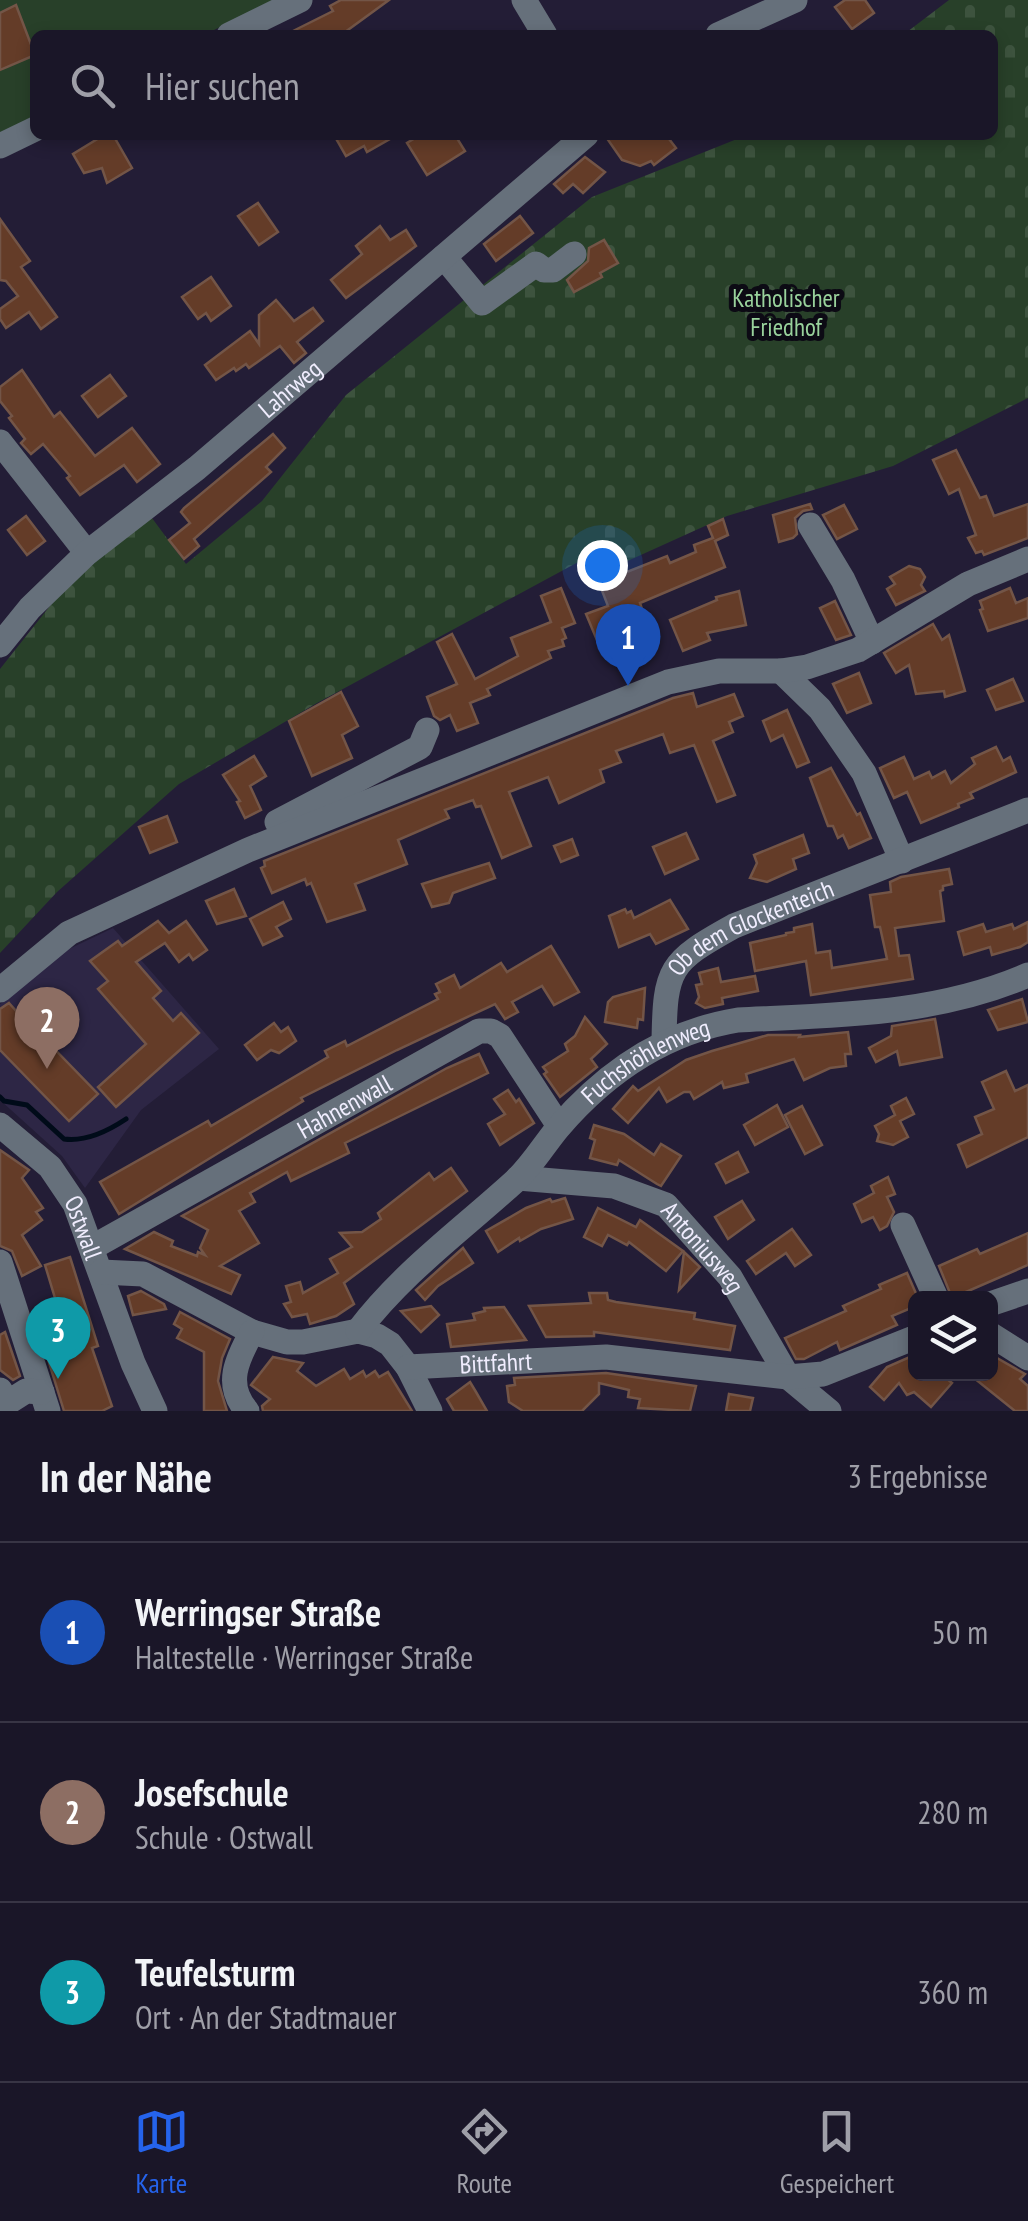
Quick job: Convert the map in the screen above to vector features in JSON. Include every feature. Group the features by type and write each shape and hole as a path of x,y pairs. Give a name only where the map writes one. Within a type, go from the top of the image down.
{"street":[{"path":"239,30 300,0"},
{"path":"524,0 543,30"},
{"path":"729,30 795,0"},
{"path":"0,146 30,131"},
{"name":"Lahrweg","path":"0,645 30,608 87,553 197,468 580,140"},
{"path":"444,257 482,303 536,264 553,270 574,254"},
{"path":"0,442 87,553"},
{"path":"810,526 844,580 872,642"},
{"path":"0,990 69,933 248,850 668,682 719,672 807,667 872,642 968,584 1028,559"},
{"path":"781,671 820,710 864,773 902,860"},
{"path":"248,850 263,829 420,747 427,730"},
{"name":"Ob dem Glockenteich","path":"664,1042 667,980 689,953 734,926 1028,810"},
{"name":"Fuchshöhlenweg","path":"358,1331 388,1292 518,1178 559,1126 626,1062 664,1042 716,1024 901,1011 978,994 1027,978"},
{"name":"Hahnenwall","path":"93,1247 479,1031 500,1036 559,1126"},
{"name":"Ostwall","path":"0,1124 50,1167 75,1204 154,1411"},
{"name":"Antoniusweg","path":"518,1178 614,1186 666,1205 730,1277 788,1377 829,1411"},
{"path":"903,1225 933,1291"},
{"path":"0,1262 45,1401"},
{"path":"101,1272 144,1274 252,1332 287,1342 358,1331 390,1344 408,1367 430,1411"},
{"path":"998,1301 1028,1291"},
{"path":"248,1411 233,1387 237,1359 252,1332"},
{"name":"Bittfahrt","path":"408,1367 606,1356 788,1377 823,1374 908,1339"},
{"path":"998,1339 1028,1358"},
{"path":"0,1390 7,1402 26,1392 45,1401"}],"shaded area":[{"path":"113,928 219,1049 141,1110 85,1188 62,1156 0,1100 0,1004 67,950"}],"green space":[{"path":"0,0 275,0 214,30 30,30 30,121 0,136"},
{"name":"Katholischer Friedhof","path":"949,0 1028,0 1028,398 893,466 727,516 590,578 582,560 317,703 179,784 57,892 0,953 0,669 61,592 149,514 186,564 262,501 346,395 592,197 734,140 998,140 998,30 910,30"}],"building":[{"path":"341,0 389,0 348,30 295,30 333,11 330,6"},
{"path":"845,0 865,0 874,13 852,29 835,7"},
{"path":"16,5 30,42 30,57 0,70 0,13"},
{"path":"96,140 116,140 132,168 107,183 102,168 84,173 73,154"},
{"path":"337,140 388,140 367,152 364,146 346,156"},
{"path":"458,140 465,151 427,175 407,143"},
{"path":"608,140 670,140 676,148 654,165 651,161 640,166 622,160"},
{"path":"585,157 605,172 583,193 573,184 563,193 554,184"},
{"path":"258,203 278,232 259,245 238,216"},
{"path":"520,216 533,233 496,261 484,244"},
{"path":"0,219 30,261 21,267 57,317 41,329 29,312 6,328 0,319 0,309 18,296 6,281 0,280"},
{"path":"380,226 390,240 406,230 416,246 346,298 331,280 362,254 356,246"},
{"path":"604,240 618,263 574,292 567,280 588,261 589,248"},
{"path":"211,277 231,306 211,321 206,313 198,319 182,297"},
{"path":"276,300 294,321 313,308 323,321 297,342 306,353 294,363 280,346 249,368 246,364 236,371 234,368 216,380 205,365 250,331 259,344 259,315"},
{"path":"22,370 54,417 60,412 95,456 132,428 160,464 137,482 124,465 80,495 67,478 70,476 43,444 31,454 21,443 25,439 0,401 0,387"},
{"path":"110,375 126,396 98,417 82,396"},
{"path":"273,434 285,448 266,467 271,472 194,539 199,546 184,559 169,540 190,523 181,512"},
{"path":"956,450 980,498 986,496 994,516 1028,504 1028,538 984,555 982,551 976,553 968,538 976,535 959,489 949,494 933,460"},
{"path":"810,504 812,509 795,518 797,534 779,542 773,515"},
{"path":"844,505 857,529 837,539 823,515"},
{"path":"26,516 45,541 27,555 8,530"},
{"path":"723,519 728,535 715,541 725,567 640,603 643,612 634,616 646,645 620,655 614,639 599,645 586,614 608,606 599,583 667,556 670,563 696,552 694,545 713,538 708,526"},
{"path":"909,566 920,569 925,577 921,585 925,591 896,605 887,589 895,584 890,577"},
{"path":"561,588 575,623 562,628 564,646 548,651 551,658 487,689 490,695 470,703 478,723 457,731 450,715 440,720 434,716 427,697 457,684 437,642 452,634 475,679 518,656 511,638 551,622 541,596"},
{"path":"1010,588 1016,603 1028,598 1028,618 988,631 980,601"},
{"path":"739,591 746,625 707,633 710,640 683,651 670,620 717,600 716,597"},
{"path":"835,601 851,635 836,640 820,608"},
{"path":"933,624 942,640 949,635 965,691 945,697 944,691 916,694 909,665 896,673 884,653"},
{"path":"859,673 871,703 847,713 833,684"},
{"path":"1013,679 1023,701 996,710 987,690"},
{"path":"341,692 358,726 342,735 352,758 312,776 289,721"},
{"path":"693,693 697,707 734,694 743,716 729,722 733,732 713,741 735,795 717,802 694,745 670,753 663,734 616,751 621,762 600,770 604,782 559,803 548,777 509,792 531,846 502,858 481,806 476,807 473,800 445,810 449,818 398,840 407,864 355,884 365,910 327,922 311,883 307,885 305,879 272,893 261,868 264,861"},
{"path":"787,710 809,762 797,767 783,735 771,741 763,721"},
{"path":"996,747 1003,761 1010,757 1016,772 970,793 973,798 958,804 959,807 921,823 907,792 894,798 880,768 904,757 914,779 929,772 932,778 945,771 951,783 975,764 972,758"},
{"path":"254,756 266,776 250,786 261,810 245,818 237,802 240,801 223,775"},
{"path":"831,768 871,838 849,848 843,835 838,838 833,826 828,826 810,778"},
{"path":"167,816 177,842 150,853 139,827"},
{"path":"686,833 698,859 665,874 653,847"},
{"path":"803,835 809,853 793,859 796,869 767,882 750,878 757,863 754,855"},
{"path":"572,839 578,855 561,862 554,846"},
{"path":"489,863 495,878 453,893 449,903 432,907 422,884"},
{"path":"949,869 952,884 940,891 944,921 895,928 899,956 909,955 913,979 811,995 806,961 755,971 750,943 812,924 816,953 830,951 832,968 887,959 880,927 875,927 870,895 891,892 890,882 901,877"},
{"path":"234,889 246,916 217,924 206,901"},
{"path":"670,900 688,929 656,944 650,934 619,947 609,916 625,909 634,918"},
{"path":"283,902 291,919 276,927 282,936 263,945 250,919"},
{"path":"158,921 169,933 186,921 207,950 193,960 189,954 179,962 165,943 136,962 161,991 153,998 173,1021 181,1013 199,1033 116,1107 98,1087 146,1044 98,989 108,981 90,961 118,941 122,946"},
{"path":"1028,922 1028,942 1020,947 992,955 990,947 964,955 958,932 983,924 986,932 1012,924 1014,929"},
{"path":"551,946 579,992 554,1005 542,986 512,1002 518,1012 505,1019 495,1004 397,1050 301,1098 303,1101 119,1214 100,1182 208,1121 211,1126 328,1057 325,1051 345,1041 347,1046 438,999 436,984 454,975 460,988 501,963 507,972"},
{"path":"718,968 721,982 755,976 758,991 722,998 723,1004 705,1008 696,1003 696,985 702,984 699,973"},
{"path":"645,988 643,1020 638,1019 637,1028 605,1022 608,1002 613,997"},
{"path":"1022,999 1028,1022 998,1030 988,1010"},
{"path":"9,1003 26,1022 30,1018 40,1029 37,1031 98,1094 69,1121 0,1050 0,1009"},
{"path":"585,1017 607,1044 591,1059 597,1067 560,1097 543,1067 568,1051 565,1044 575,1036"},
{"path":"935,1019 942,1057 900,1065 897,1051 876,1062 869,1048 891,1036 892,1026"},
{"path":"274,1023 281,1032 288,1027 296,1041 279,1053 271,1050 257,1060 245,1045"},
{"path":"848,1032 851,1054 845,1054 846,1066 830,1068 804,1080 794,1059 746,1074 748,1082 724,1088 722,1082 694,1099 690,1092 684,1092 667,1102 659,1088 628,1123 613,1109 633,1086 638,1091 686,1060 712,1051 768,1035 799,1037"},
{"path":"479,1054 488,1073 345,1143 349,1153 291,1181 287,1172 250,1193 255,1202 239,1211 259,1243 220,1266 240,1275 231,1294 125,1249 154,1232 173,1241 171,1246 197,1256 198,1252 205,1255 200,1248 208,1230 182,1216 447,1068"},
{"path":"1006,1071 1015,1091 1028,1085 1028,1137 967,1167 958,1145 982,1134 975,1117 994,1109 982,1082"},
{"path":"508,1090 516,1102 519,1099 534,1123 500,1145 488,1124 505,1114 494,1099"},
{"path":"906,1098 914,1114 900,1121 908,1137 893,1145 877,1141 875,1126 895,1115 891,1106"},
{"path":"777,1105 788,1127 755,1145 744,1125"},
{"path":"802,1106 822,1145 805,1154 785,1115"},
{"path":"594,1125 624,1134 654,1155 661,1144 681,1156 661,1186 619,1160 617,1165 590,1158"},
{"path":"0,1150 29,1170 22,1178 43,1208 36,1212 42,1220 22,1235 41,1266 22,1276 12,1251 0,1246"},
{"path":"738,1152 748,1172 726,1183 716,1164"},
{"path":"451,1168 467,1191 344,1283 354,1304 336,1316 310,1324 307,1314 292,1317 284,1304 291,1302 286,1286 300,1282 303,1293 338,1273 330,1259 352,1247 340,1233 362,1232 381,1219 378,1213 429,1173 434,1180"},
{"path":"888,1177 895,1194 887,1197 894,1212 887,1226 880,1230 873,1217 862,1222 854,1204 874,1193 871,1186"},
{"path":"565,1198 573,1219 541,1229 520,1241 519,1238 498,1252 486,1231 526,1208"},
{"path":"742,1201 754,1220 728,1239 715,1217"},
{"path":"598,1208 636,1227 640,1220 683,1251 666,1271 629,1242 627,1245 608,1235 602,1246 584,1237"},
{"path":"792,1229 811,1255 795,1266 786,1253 756,1274 747,1261"},
{"path":"1028,1233 1028,1265 968,1291 949,1291 939,1266 977,1249 980,1254"},
{"path":"463,1248 473,1263 438,1286 425,1300 416,1290"},
{"path":"684,1252 700,1267 679,1290"},
{"path":"70,1257 98,1346 92,1348 112,1406 102,1411 64,1411 43,1343 65,1339 65,1305 58,1308 45,1265"},
{"path":"907,1273 915,1291 908,1291 908,1309 892,1316 897,1325 840,1350 837,1342 804,1359 796,1359 785,1338 846,1311 843,1306 881,1289 879,1285"},
{"path":"141,1291 166,1309 133,1315 128,1296"},
{"path":"589,1293 607,1293 608,1300 695,1313 694,1319 735,1326 730,1350 594,1332 594,1336 546,1337 529,1306 591,1303"},
{"path":"431,1306 439,1315 421,1332 401,1311"},
{"path":"504,1307 526,1340 451,1347 447,1324 475,1320 473,1314 485,1311 484,1308"},
{"path":"180,1312 230,1339 218,1381 227,1411 204,1411 204,1352 177,1338 182,1329 174,1324"},
{"path":"5,1332 20,1376 13,1380 0,1370 0,1335"},
{"path":"273,1357 303,1363 297,1371 316,1386 344,1369 350,1379 363,1371 366,1377 375,1371 379,1377 388,1372 412,1411 263,1411 262,1406 270,1399 251,1385"},
{"path":"908,1358 908,1381 952,1383 931,1407 914,1392 907,1395 899,1383 884,1400 870,1387 887,1367"},
{"path":"998,1359 1025,1374 1020,1379 1028,1386 1028,1411 1015,1411 978,1381 998,1381"},
{"path":"606,1373 696,1386 690,1411 638,1408 640,1399 628,1397 629,1390 599,1383 599,1394 582,1411 523,1411 509,1402 507,1386 515,1385 514,1378"},
{"path":"470,1382 487,1411 454,1411 447,1399"},
{"path":"729,1394 753,1398 750,1411 726,1411"}],"waterway":[{"path":"0,1097 27,1105 64,1139 96,1135 126,1119"}],"place":[{"name":"Werringser Straße","path":"628,686"},
{"name":"Josefschule","path":"47,1069"},
{"name":"Teufelsturm","path":"58,1379"}]}
